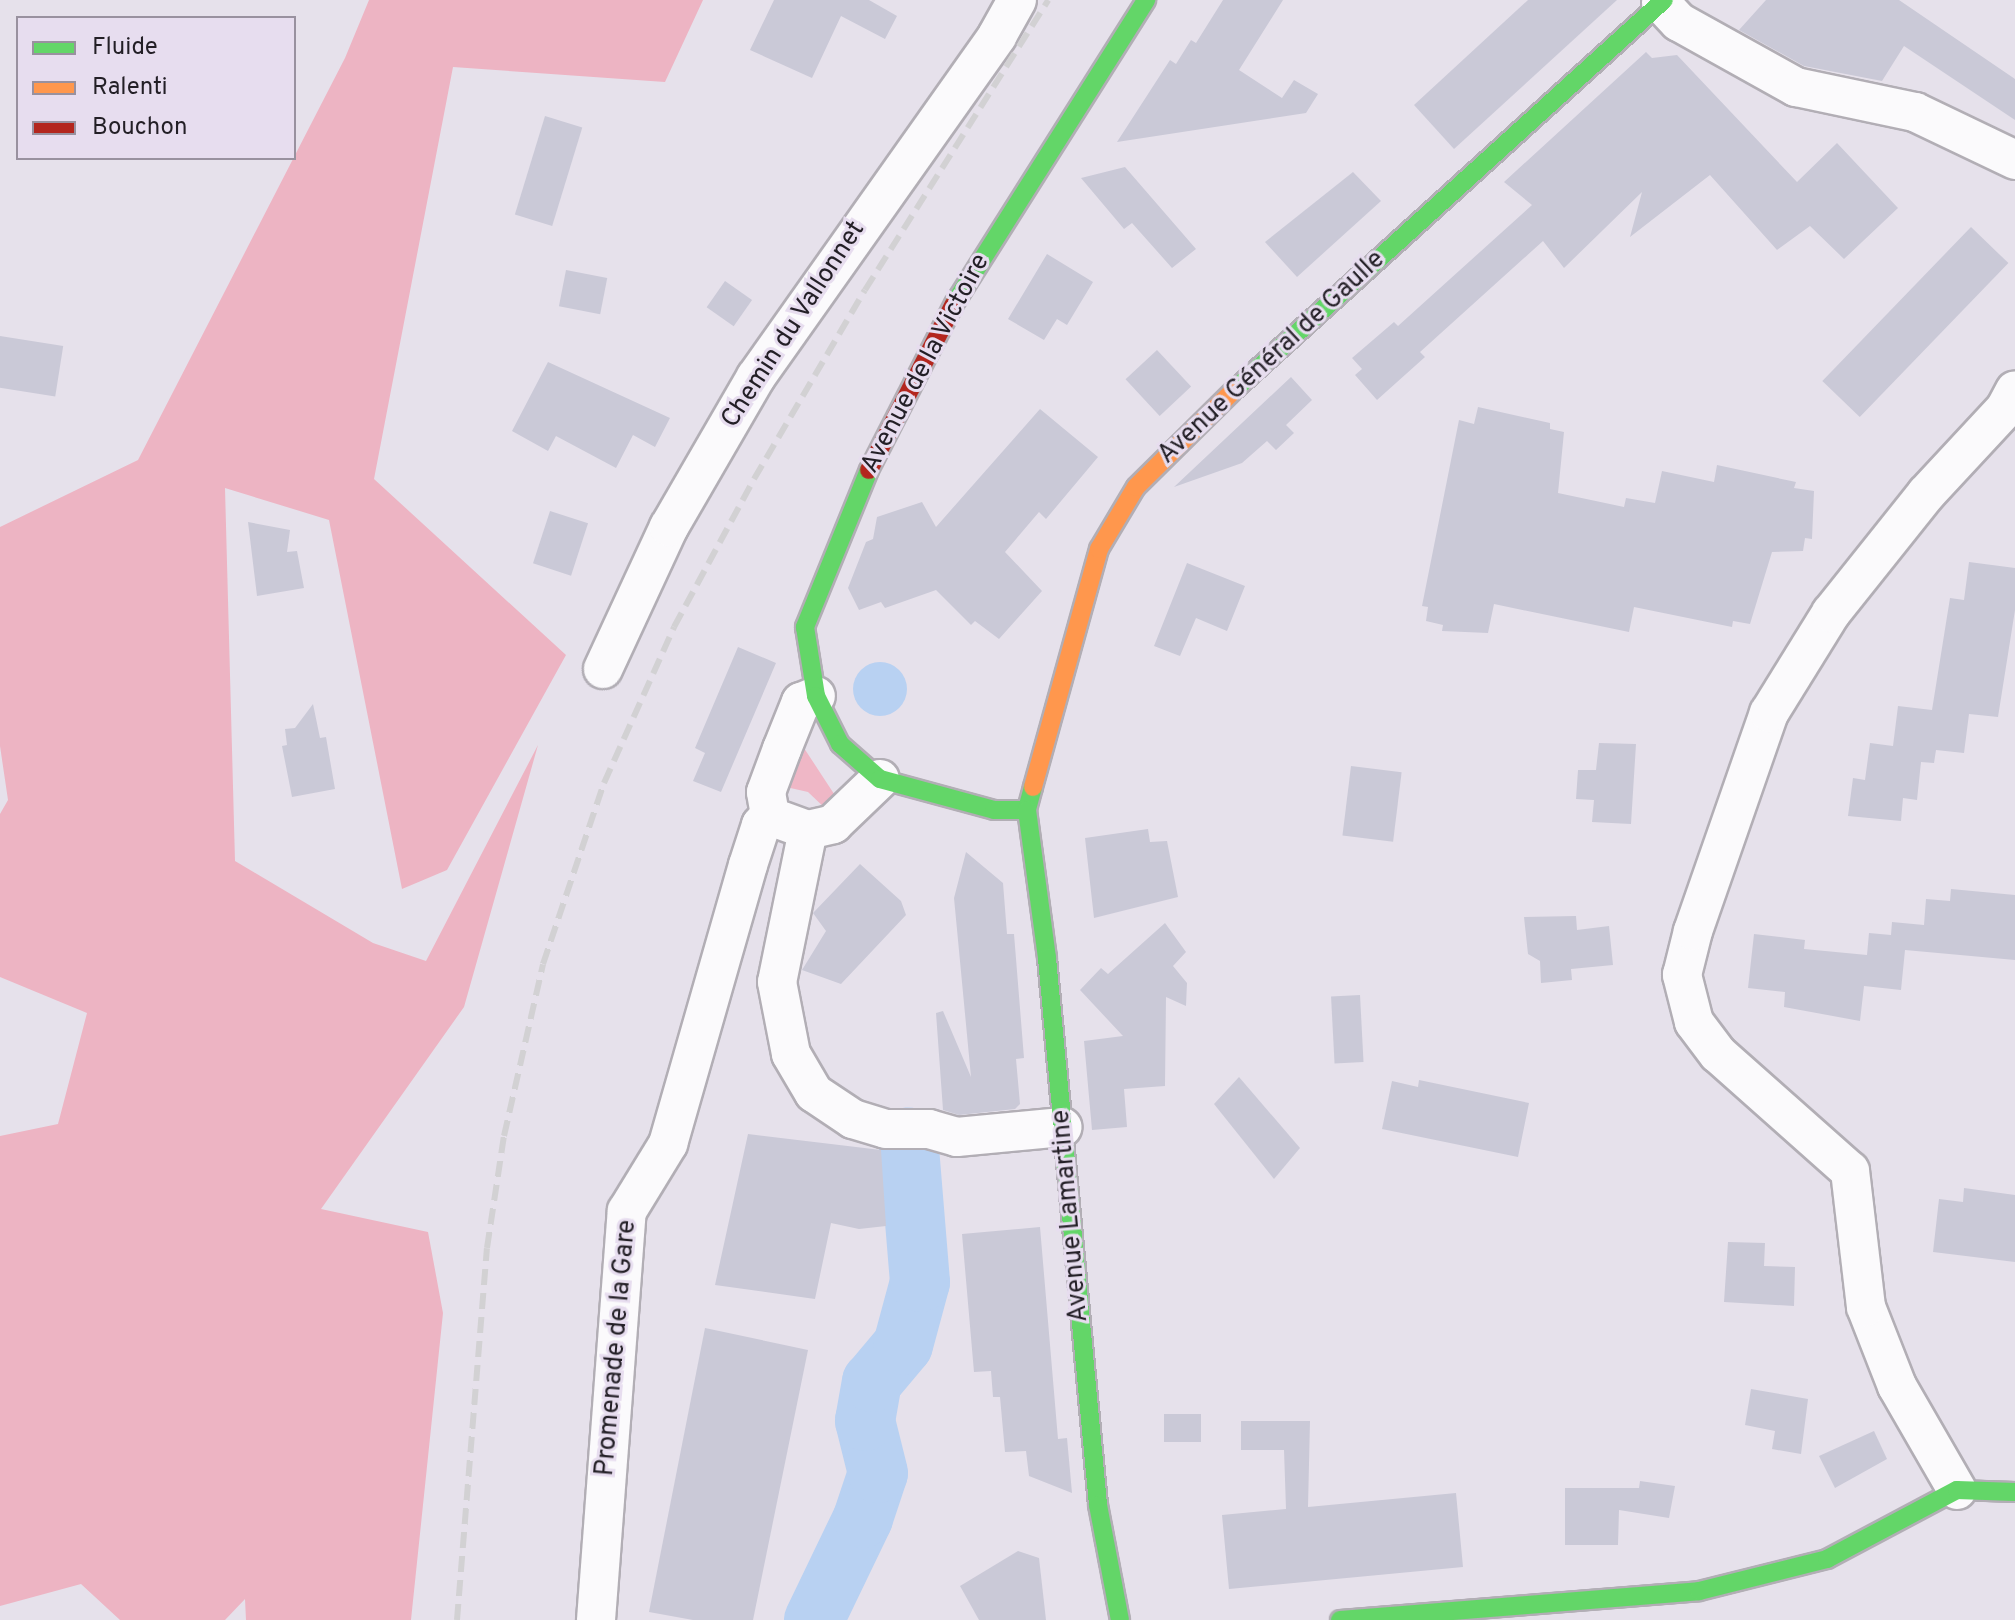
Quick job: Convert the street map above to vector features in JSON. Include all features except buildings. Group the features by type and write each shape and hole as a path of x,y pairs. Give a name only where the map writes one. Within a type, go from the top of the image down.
{"street":[{"name":"Chemin du Vallonnet","path":"603,669 669,527 756,377 997,36 1017,0"},
{"name":"Avenue de la Victoire","path":"1027,810 994,810 880,779 840,744 816,696 805,627 885,430 965,285 1146,0"},
{"path":"1662,1 1679,22 1796,87 1915,112 2015,160"},
{"name":"Avenue Général de Gaulle","path":"1027,810 1081,600 1099,549 1136,487 1239,385 1662,1"},
{"path":"1957,1490 1897,1386 1866,1307 1850,1171 1718,1054 1694,1022 1682,975 1693,931 1769,713 1831,613 1926,494 2005,409 2015,390"},
{"path":"816,696 801,702 782,749 766,792 770,815 808,830 833,824 880,779"},
{"name":"Avenue Lamartine","path":"1027,810 1063,1127 1098,1505 1120,1620"},
{"name":"Promenade de la Gare","path":"596,1620 627,1211 668,1144 748,865 761,825 770,815"},
{"path":"808,830 777,982 791,1054 814,1093 853,1119 894,1130 929,1129 957,1137 1063,1127"},
{"path":"1340,1620 1734,1584 1827,1559 1957,1490 2015,1492"}],"shaded area":[{"path":"369,0 703,0 665,82 453,67 374,479 566,655 447,870 402,889 329,520 225,488 235,861 373,943 426,961 538,745 464,1007 321,1209 428,1232 443,1313 411,1620 246,1620 245,1599 225,1620 120,1620 81,1584 0,1606 0,1136 58,1124 87,1013 0,977 0,814 8,800 0,746 0,527 138,460 292,160 296,160 296,153 345,58"},
{"path":"802,745 840,803 828,811 808,792 786,787"}],"water":[{"path":"880,662 899,670 907,689 899,708 880,716 861,708 853,689 861,670"}],"waterway":[{"path":"814,1620 863,1518 878,1473 865,1421 872,1382 903,1345 920,1282 908,1137"}],"railway":[{"path":"457,1620 487,1248 504,1136 543,964 604,783 674,627 754,479 865,290 1048,0"}],"traffic: fast":[{"path":"954,304 1146,0"},
{"path":"1232,392 1664,0"},
{"path":"869,470 805,627 816,696 840,744 880,779 994,810 1027,810"},
{"path":"1033,787 1027,810 1047,958 1098,1505 1120,1620"},
{"path":"1340,1620 1699,1591 1827,1559 1957,1490 2015,1492"}],"traffic: slow":[{"path":"1033,787 1099,549 1136,487 1232,392"}],"traffic: jam":[{"path":"869,470 954,304"}]}
